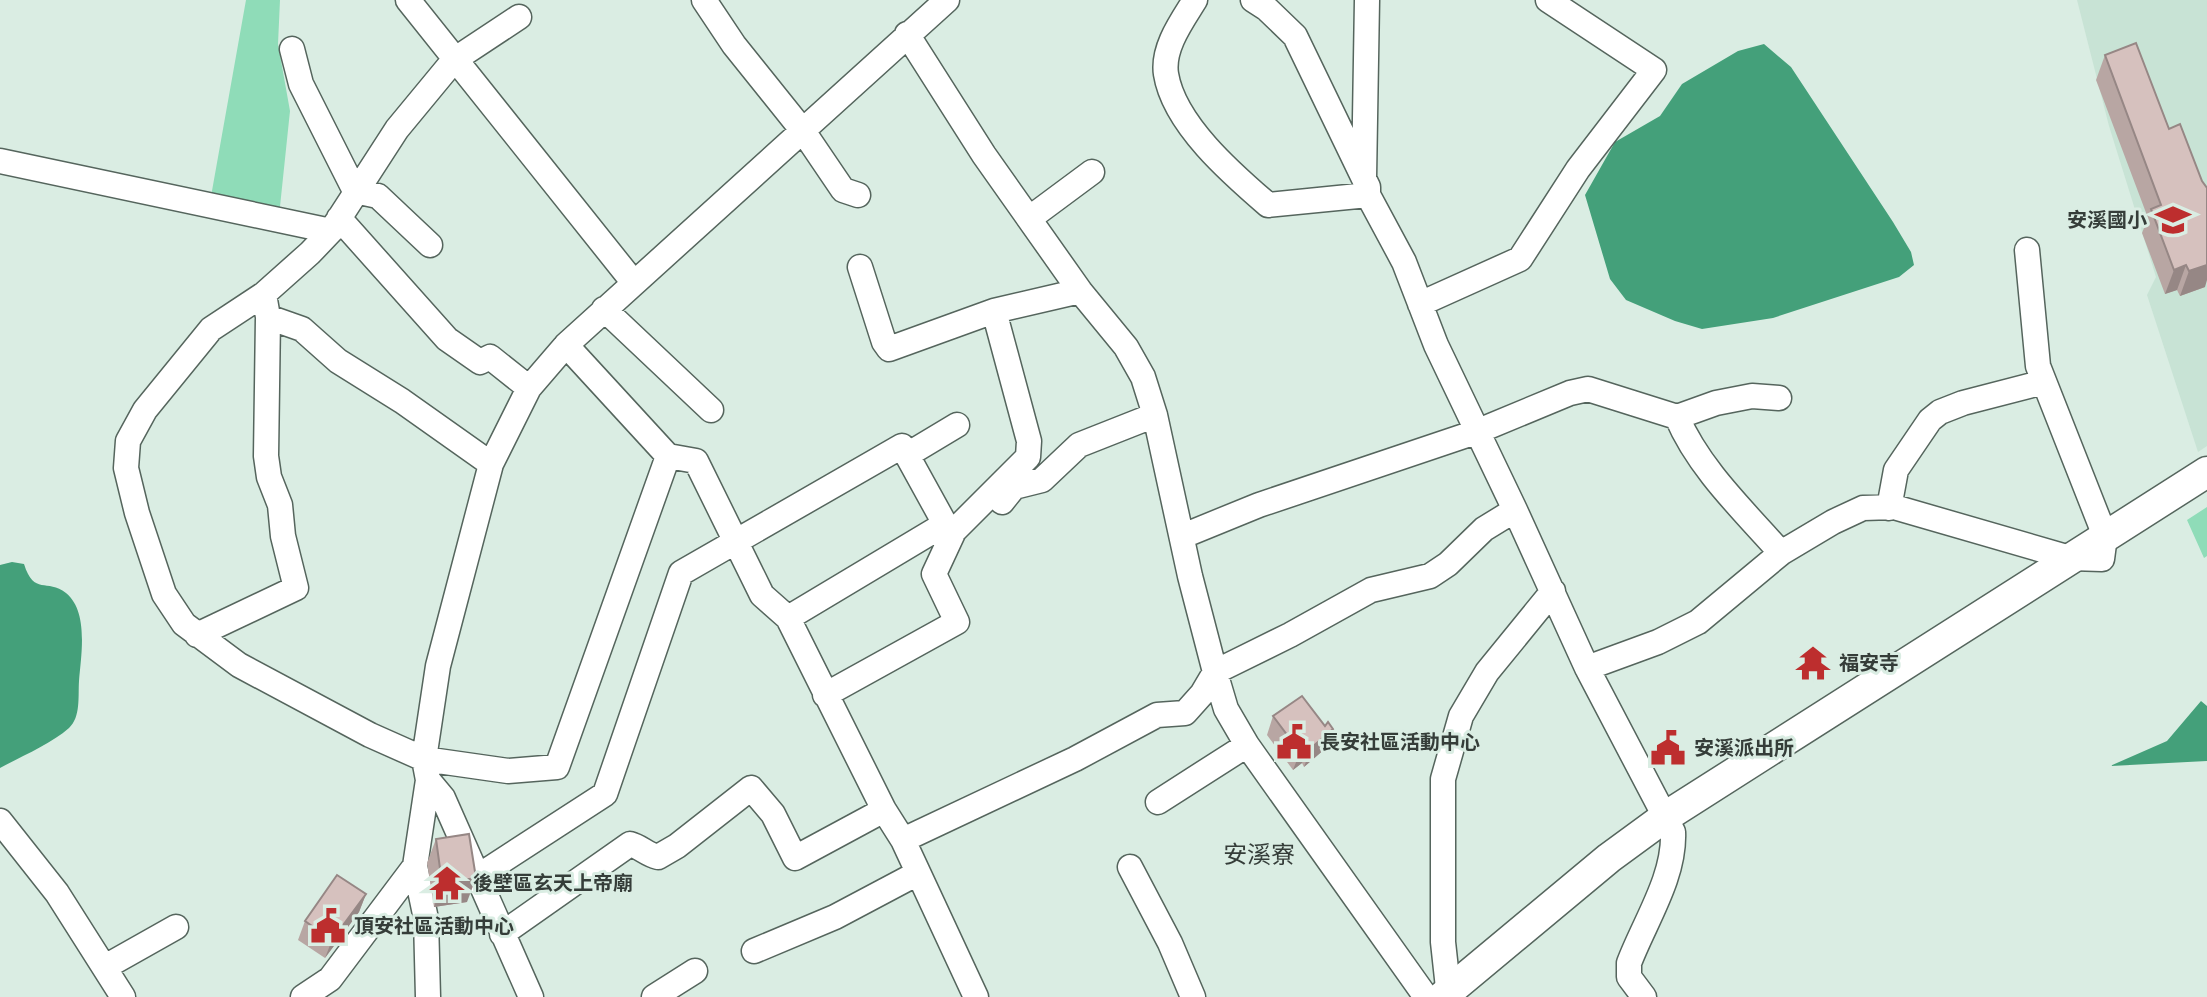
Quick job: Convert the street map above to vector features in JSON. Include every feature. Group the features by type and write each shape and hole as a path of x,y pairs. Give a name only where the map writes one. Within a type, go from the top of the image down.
{"main road":[{"path":"1669,824 2070,558 2104,548 2207,472"},
{"path":"1446,996 1609,858 1669,824 2104,548 2207,491"}],"street":[{"path":"408,0 634,283"},
{"path":"704,0 734,45 803,131 843,190 858,195"},
{"path":"428,997 426,919 415,866 438,666 491,464 529,388 566,345 604,309 947,0"},
{"path":"1195,0 1172,39 1166,73 1176,101 1205,146 1268,205 1366,188"},
{"path":"1253,0 1295,36 1404,262 1436,345 1587,668 1669,824 1673,845 1665,879 1629,963 1629,977 1644,997"},
{"path":"1366,188 1367,0"},
{"path":"1420,304 1520,259 1578,169 1654,70 1548,0"},
{"path":"519,17 454,60 397,129 335,225 266,306 211,329 145,410 128,441 126,468 137,513 164,594 184,624 239,665 370,735 426,770 443,798 531,997"},
{"path":"907,34 984,155 1080,291 1126,347 1143,377 1155,415 1190,576 1226,709 1247,745 1446,996"},
{"path":"292,49 301,84 355,191"},
{"path":"0,161 335,225 447,339 480,362 490,357 529,388"},
{"path":"1030,218 1092,172"},
{"path":"355,191 378,196 430,245"},
{"path":"2027,250 2038,366 2104,548"},
{"path":"860,267 889,349 994,311 1080,291"},
{"path":"266,306 302,329 338,361 402,401 491,464"},
{"path":"197,635 296,588 283,536 280,505 269,477 266,456 266,306"},
{"path":"604,309 711,410"},
{"path":"788,618 950,528 1028,457 1029,441 994,311"},
{"path":"566,345 668,456 696,461 762,595 788,618 884,810 903,840 976,997"},
{"path":"1889,508 1896,470 1930,420 1940,412 1963,403 2044,382"},
{"path":"1183,536 1259,505 1476,432 1536,406 1588,389 1677,417 1716,403 1752,396 1779,398"},
{"path":"980,523 1009,496 1014,487 1042,480 1079,445 1155,415"},
{"path":"1677,417 1684,434 1723,487 1781,553"},
{"path":"907,455 957,425"},
{"path":"477,877 605,794 681,573 902,446 950,528 934,574 957,622 825,695"},
{"path":"426,770 508,771 557,767 668,456"},
{"path":"1587,668 1658,642 1698,622 1781,553 1863,508 1894,507 2070,558"},
{"path":"903,840 1075,759 1157,715 1185,713 1202,694 1215,672 1371,590 1430,576 1448,564 1484,529 1515,510"},
{"path":"1446,996 1443,779 1461,716 1487,672 1553,591"},
{"path":"1158,802 1247,745"},
{"path":"502,934 630,844 658,857 677,846 751,788 773,814 795,858 884,810"},
{"path":"0,821 57,893 123,997"},
{"path":"303,997 330,979 415,866"},
{"path":"1130,867 1170,943 1193,997"},
{"path":"754,951 835,917 918,873"},
{"path":"105,967 176,927"},
{"path":"654,997 695,971"}],"shaded area":[{"path":"246,0 280,0 278,44 290,111 279,216 210,202"},
{"name":"安溪國小","path":"2077,0 2207,0 2207,446 2198,452 2147,295 2156,277 2109,126"},
{"path":"1764,44 1791,67 1893,222 1911,252 1914,265 1899,277 1773,318 1702,329 1626,300 1610,279 1585,195 1615,142 1660,116 1682,84 1738,51"},
{"path":"2207,507 2207,556 2204,558 2187,520"},
{"path":"12,562 24,564 32,580 59,589 73,601 81,622 82,647 78,706 73,723 54,739 0,768 0,565"},
{"path":"2201,701 2207,706 2207,761 2110,766 2167,741"}],"building":[{"path":"2136,43 2169,129 2180,124 2207,188 2207,265 2189,271 2186,265 2174,270 2151,209 2161,205 2105,55"},
{"path":"1302,696 1325,726 1328,722 1333,729 1311,748 1309,744 1300,752 1273,716"},
{"path":"469,834 476,878 442,883 436,839"},
{"path":"337,875 366,894 332,940 305,921"}],"place":[{"name":"安溪國小","path":"2173,220"},
{"name":"福安寺","path":"1813,663"},
{"name":"長安社區活動中心","path":"1294,742"},
{"name":"安溪派出所","path":"1668,748"},
{"name":"後壁區玄天上帝廟","path":"447,883"},
{"name":"頂安社區活動中心","path":"328,926"}],"district":[{"name":"安溪寮","path":"1259,855"}]}
